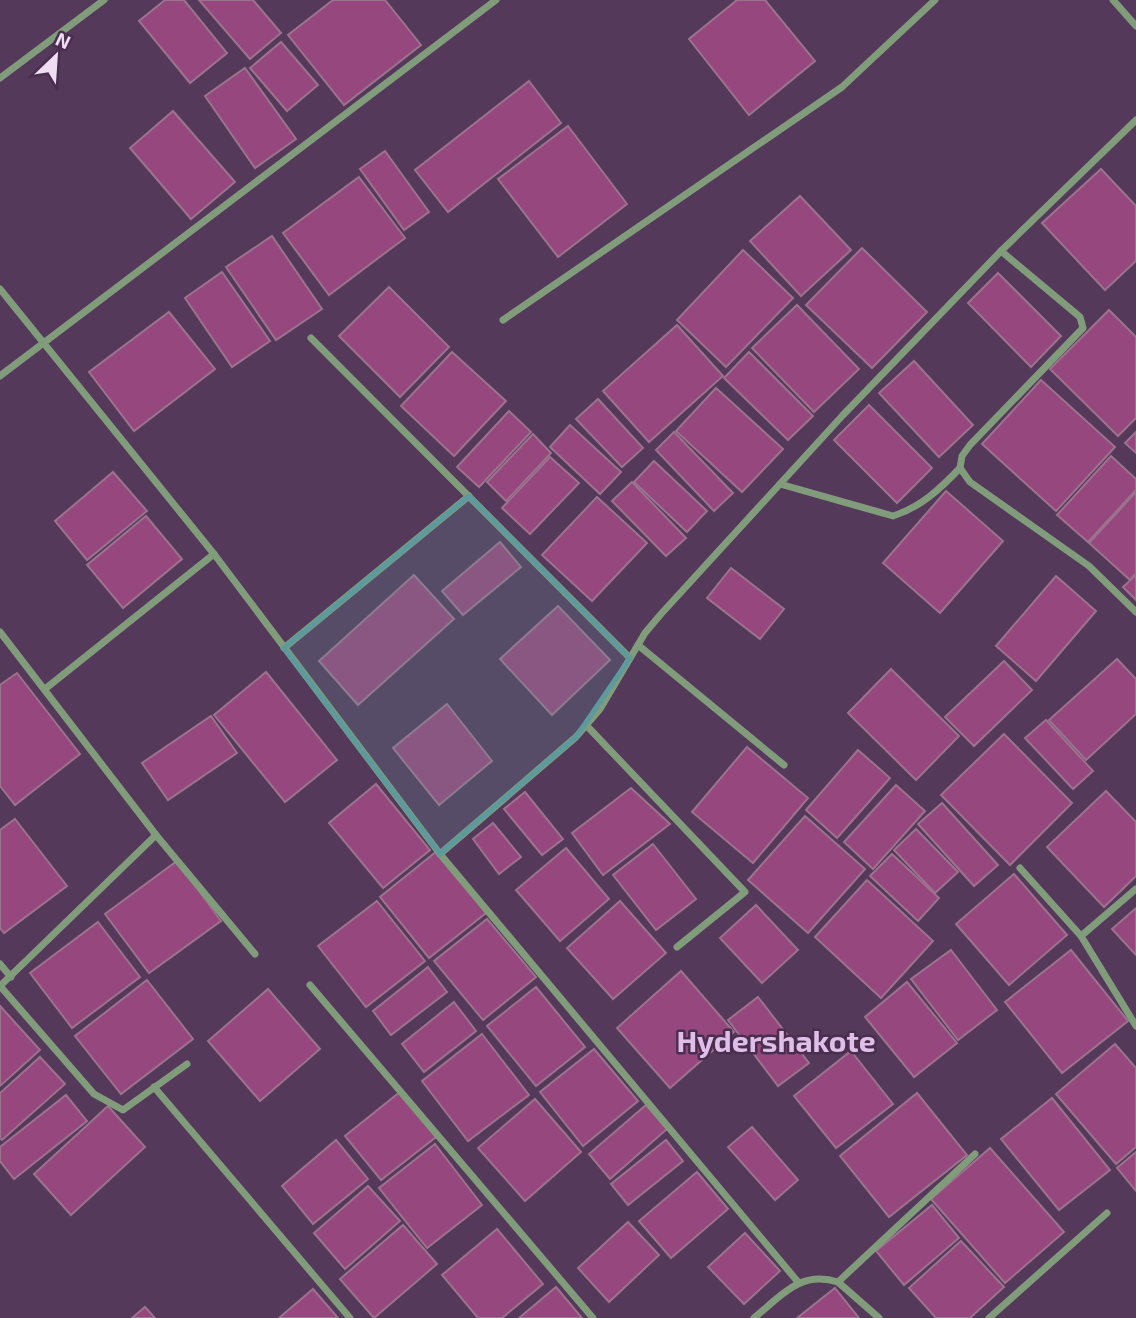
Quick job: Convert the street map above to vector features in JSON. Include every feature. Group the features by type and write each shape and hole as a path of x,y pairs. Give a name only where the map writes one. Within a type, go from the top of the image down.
{"street":[{"path":"0,78 104,0"},
{"path":"0,376 496,0"},
{"path":"503,320 842,87 935,0"},
{"path":"1113,0 1136,26"},
{"path":"440,854 467,833 586,725 661,614 1000,251 1136,120"},
{"path":"780,484 893,516 911,510 936,492 960,468 962,456 970,445 1083,328 1080,317 1000,251"},
{"path":"0,289 214,554 440,854 798,1282"},
{"path":"311,338 631,658"},
{"path":"960,468 970,482 1089,566 1136,612"},
{"path":"284,648 469,496"},
{"path":"45,690 214,554"},
{"path":"0,632 156,835 256,954"},
{"path":"638,645 784,765"},
{"path":"586,725 745,892 677,947"},
{"path":"156,835 0,986 94,1094 123,1110 187,1064"},
{"path":"1020,868 1081,936 1136,1026"},
{"path":"1081,936 1136,889"},
{"path":"0,964 11,977"},
{"path":"310,985 593,1318"},
{"path":"154,1087 350,1318"},
{"path":"838,1282 975,1153"},
{"path":"989,1318 1107,1213"},
{"path":"754,1318 798,1282 819,1278 838,1282 879,1318"}],"highlighted area":[{"path":"469,496 630,658 576,737 440,854 284,648"}],"building":[{"path":"165,0 184,0 227,53 190,83 139,21"},
{"path":"199,0 253,0 281,33 250,59"},
{"path":"333,0 385,0 421,45 344,105 288,35"},
{"path":"737,0 765,0 815,61 749,115 689,39"},
{"path":"281,42 318,85 287,111 250,68"},
{"path":"245,68 296,139 255,168 205,96"},
{"path":"529,81 561,123 448,212 415,170"},
{"path":"173,111 235,182 191,219 130,148"},
{"path":"568,126 627,204 558,257 498,179"},
{"path":"385,151 429,212 404,230 360,169"},
{"path":"1101,169 1136,206 1136,261 1105,290 1042,223"},
{"path":"359,177 405,238 329,295 283,233"},
{"path":"800,196 851,250 801,296 750,241"},
{"path":"272,236 322,309 276,340 226,267"},
{"path":"862,248 927,312 872,368 806,305"},
{"path":"743,250 793,298 726,367 677,320"},
{"path":"222,272 270,341 232,367 185,298"},
{"path":"998,273 1061,336 1031,367 968,303"},
{"path":"389,287 449,347 400,397 339,336"},
{"path":"797,305 859,369 814,412 752,348"},
{"path":"1109,310 1136,337 1136,418 1118,436 1050,369"},
{"path":"169,312 215,369 134,431 89,372"},
{"path":"677,325 723,376 649,442 603,391"},
{"path":"452,352 506,401 454,456 401,406"},
{"path":"749,352 813,416 788,440 724,378"},
{"path":"914,361 973,425 939,457 879,393"},
{"path":"1041,380 1115,447 1056,511 982,444"},
{"path":"716,388 783,449 742,492 676,431"},
{"path":"598,399 643,448 622,467 576,419"},
{"path":"869,405 932,468 897,503 834,440"},
{"path":"509,411 531,432 479,487 457,467"},
{"path":"570,425 621,472 600,494 550,447"},
{"path":"674,432 733,493 714,511 656,450"},
{"path":"1136,432 1136,453 1125,443"},
{"path":"533,434 551,453 506,501 487,482"},
{"path":"1111,456 1136,479 1136,490 1088,542 1057,515"},
{"path":"550,457 579,483 530,534 502,508"},
{"path":"654,461 707,511 687,532 634,482"},
{"path":"113,472 147,511 87,560 55,521"},
{"path":"632,482 686,538 666,556 612,501"},
{"path":"946,491 1003,541 940,613 883,563"},
{"path":"1136,492 1136,573 1130,580 1089,543"},
{"path":"597,497 647,543 592,601 542,555"},
{"path":"146,516 182,559 123,608 87,565"},
{"path":"500,542 521,567 463,615 442,591"},
{"path":"731,568 784,609 760,639 707,598"},
{"path":"414,575 454,619 358,705 319,661"},
{"path":"1136,575 1136,600 1123,587"},
{"path":"1056,576 1096,611 1036,681 996,646"},
{"path":"558,606 610,660 552,715 500,659"},
{"path":"1117,659 1136,679 1136,714 1086,760 1049,720"},
{"path":"1004,661 1032,690 974,746 945,717"},
{"path":"891,669 959,736 916,780 848,713"},
{"path":"266,672 337,760 285,802 214,715"},
{"path":"17,673 80,754 15,805 0,786 0,685"},
{"path":"447,704 492,761 439,805 393,748"},
{"path":"211,716 237,753 168,800 142,763"},
{"path":"1046,720 1093,771 1073,789 1025,738"},
{"path":"1004,734 1072,803 1010,865 941,795"},
{"path":"747,747 808,798 753,863 692,812"},
{"path":"858,750 890,778 837,838 806,810"},
{"path":"376,784 430,850 383,888 329,823"},
{"path":"896,785 925,811 873,869 844,842"},
{"path":"631,788 670,824 603,875 572,833"},
{"path":"1106,791 1136,822 1136,876 1104,907 1047,847"},
{"path":"525,792 563,839 542,855 504,809"},
{"path":"942,803 998,865 974,886 918,824"},
{"path":"805,816 865,869 808,933 748,880"},
{"path":"15,819 67,886 4,933 0,928 0,830"},
{"path":"493,823 521,857 499,874 473,839"},
{"path":"916,829 958,872 935,893 894,850"},
{"path":"653,844 696,899 656,930 613,875"},
{"path":"566,848 609,899 560,941 516,890"},
{"path":"437,851 486,913 429,958 380,897"},
{"path":"892,854 939,898 918,921 870,876"},
{"path":"177,861 221,921 149,973 105,914"},
{"path":"1014,874 1067,935 1009,985 956,924"},
{"path":"867,880 933,941 881,998 815,937"},
{"path":"377,901 425,961 366,1007 318,946"},
{"path":"620,901 666,953 613,999 567,948"},
{"path":"756,905 798,950 762,983 720,938"},
{"path":"1136,908 1136,955 1112,929"},
{"path":"487,919 536,977 483,1020 434,961"},
{"path":"98,922 140,977 72,1028 30,973"},
{"path":"951,950 997,1010 958,1040 911,979"},
{"path":"1071,950 1128,1021 1062,1073 1005,1002"},
{"path":"428,967 447,992 391,1035 373,1011"},
{"path":"681,971 734,1032 670,1088 617,1028"},
{"path":"147,980 193,1039 121,1094 75,1036"},
{"path":"907,982 957,1043 914,1077 865,1017"},
{"path":"536,987 585,1047 536,1086 487,1026"},
{"path":"268,989 320,1049 260,1101 208,1041"},
{"path":"758,997 809,1063 778,1086 728,1020"},
{"path":"454,1002 476,1031 424,1072 402,1044"},
{"path":"0,1006 40,1050 0,1086"},
{"path":"482,1034 529,1095 468,1141 422,1081"},
{"path":"1115,1044 1136,1068 1136,1147 1116,1164 1056,1094"},
{"path":"594,1049 638,1101 583,1146 540,1092"},
{"path":"851,1051 893,1104 836,1148 794,1096"},
{"path":"40,1057 65,1084 2,1140 0,1093"},
{"path":"400,1092 436,1137 381,1180 345,1136"},
{"path":"917,1093 967,1155 889,1217 840,1156"},
{"path":"66,1095 87,1121 14,1179 0,1161 0,1147"},
{"path":"1052,1098 1110,1170 1059,1210 1001,1139"},
{"path":"535,1099 581,1152 525,1201 478,1148"},
{"path":"646,1105 667,1129 610,1179 589,1154"},
{"path":"108,1106 145,1147 71,1215 34,1174"},
{"path":"752,1127 798,1180 775,1200 728,1147"},
{"path":"336,1140 368,1179 313,1224 282,1186"},
{"path":"666,1140 683,1161 628,1205 611,1184"},
{"path":"435,1144 482,1205 427,1248 379,1188"},
{"path":"990,1148 1064,1232 1005,1283 931,1199"},
{"path":"1136,1152 1136,1191 1117,1168"},
{"path":"697,1172 728,1209 671,1258 639,1221"},
{"path":"368,1186 400,1221 345,1269 314,1233"},
{"path":"932,1205 959,1238 904,1285 876,1251"},
{"path":"628,1222 659,1255 609,1302 578,1268"},
{"path":"403,1225 437,1264 374,1318 340,1279"},
{"path":"497,1229 543,1284 502,1318 478,1318 442,1275"},
{"path":"745,1233 780,1271 744,1304 708,1267"},
{"path":"961,1241 1004,1287 970,1318 936,1318 909,1288"},
{"path":"556,1287 582,1318 519,1318"},
{"path":"835,1288 859,1318 797,1318"},
{"path":"313,1289 338,1318 279,1318"},
{"path":"145,1307 155,1318 132,1318"}],"district":[{"name":"Hydershakote","path":"776,1040"}]}
